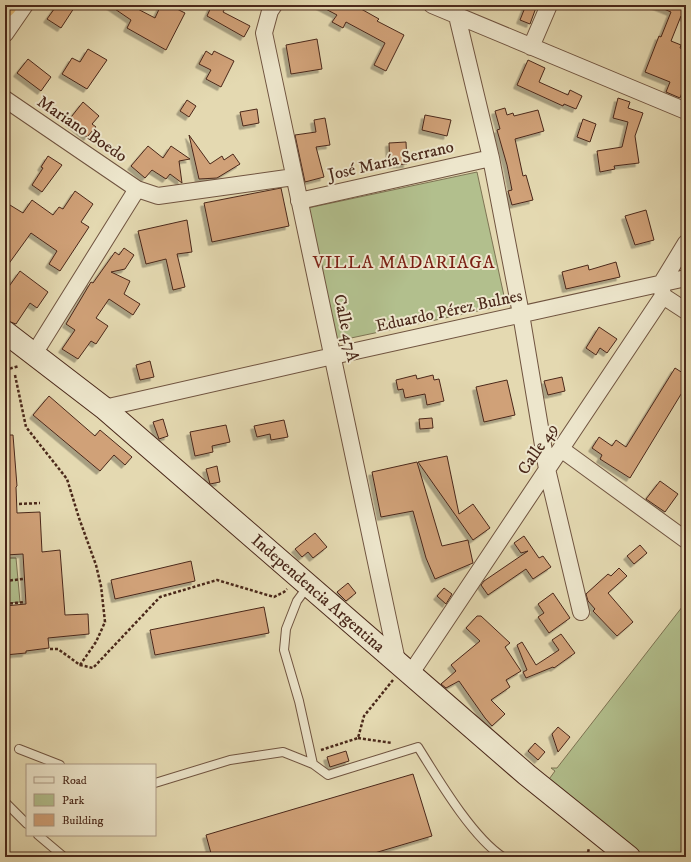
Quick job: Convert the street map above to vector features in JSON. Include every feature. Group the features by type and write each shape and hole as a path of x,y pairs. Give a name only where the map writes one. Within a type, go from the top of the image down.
{"main road":[{"name":"Independencia Argentina","path":"5,332 26,360 104,408 302,582 404,667 527,775 629,857"}],"street":[{"path":"5,34 25,5"},
{"name":"Calle 47A","path":"274,5 270,11 264,33 333,356 404,667"},
{"path":"432,5 686,111"},
{"path":"531,46 549,5"},
{"path":"457,16 490,158 521,314 547,469 580,612"},
{"name":"Mariano Boedo","path":"5,99 137,189"},
{"name":"José María Serrano","path":"299,201 490,158"},
{"path":"26,360 137,189 158,196 294,177"},
{"name":"Calle 49","path":"404,667 561,449 662,290 686,244"},
{"name":"Eduardo Pérez Bulnes","path":"104,408 521,314 662,290 686,278"},
{"path":"662,290 686,311"},
{"path":"561,449 686,540"}],"lane":[{"path":"302,582 297,601 286,629 284,650 313,764"},
{"path":"156,783 230,760 283,752 313,764 328,775 418,747 453,801 491,849 503,857"},
{"path":"19,749 57,764"},
{"path":"5,802 26,823"},
{"path":"39,836 64,857"}],"path":[{"path":"5,370 26,360"},
{"path":"15,375 26,426 67,479 96,565 101,586 105,622 96,642 80,665"},
{"path":"19,504 40,503"},
{"path":"5,581 23,579"},
{"path":"50,649 58,649 80,665 93,668 160,597 217,580 274,597 302,582"},
{"path":"5,604 24,602"},
{"path":"358,738 364,716 404,667"},
{"path":"311,753 358,738 418,747"}],"green space":[{"path":"477,172 506,305 337,341 308,208"},
{"path":"5,558 16,558 20,602 5,603"},
{"path":"686,602 686,857 640,857 547,782 555,771 551,768 557,768"}],"building":[{"path":"57,5 76,5 61,28 47,19"},
{"path":"109,5 130,5 155,18 161,5 169,5 185,13 166,50 127,28 131,20"},
{"path":"212,5 227,5 223,12 250,26 244,37 207,16"},
{"path":"318,5 354,5 379,19 377,21 404,35 386,71 374,65 385,43 346,22 343,28 332,22 337,15"},
{"path":"526,5 537,5 530,24 520,20"},
{"path":"654,5 686,5 686,18 681,16 671,41 681,45 680,48 686,50 686,82 680,98 666,92 670,82 645,72 659,36 661,37 671,12"},
{"path":"317,39 322,69 291,74 286,45"},
{"path":"88,49 107,60 87,89 62,74 72,58 80,62"},
{"path":"206,51 212,55 214,51 234,61 221,87 206,79 211,70 199,64"},
{"path":"28,59 51,77 41,91 17,73"},
{"path":"528,60 545,68 539,82 568,95 570,90 582,96 576,109 564,104 563,106 517,85"},
{"path":"618,98 630,102 628,108 643,113 635,136 639,163 614,166 615,169 600,172 597,151 622,147 628,122 613,118"},
{"path":"187,100 196,106 189,117 180,111"},
{"path":"83,102 99,116 92,124 96,127 87,137 68,121"},
{"path":"505,108 507,115 513,113 514,116 538,110 544,131 515,139 523,176 526,175 533,200 512,205 508,191 512,190 507,165 497,130 500,129 495,111"},
{"path":"257,109 259,123 243,126 240,112"},
{"path":"425,115 451,120 447,136 422,130"},
{"path":"325,118 330,145 316,147 324,177 305,182 295,135 316,132 314,120"},
{"path":"583,119 596,124 590,142 577,137"},
{"path":"189,135 210,164 222,156 224,160 233,154 240,164 217,178 199,179"},
{"path":"406,142 407,164 390,165 389,143"},
{"path":"148,146 163,158 171,146 190,159 179,161 182,183 170,174 166,179 152,170 145,178 131,166"},
{"path":"48,156 62,165 42,192 32,185 43,168 41,167"},
{"path":"281,188 289,226 212,242 204,203"},
{"path":"75,191 93,204 81,222 89,227 60,271 49,264 57,251 31,233 5,269 5,202 23,213 32,200 53,215 59,207 63,209"},
{"path":"646,210 654,240 635,245 625,216"},
{"path":"187,220 192,252 177,254 185,287 173,290 166,259 146,264 138,231"},
{"path":"124,248 134,255 125,269 111,272 130,281 124,294 140,304 133,315 109,299 96,318 108,326 96,344 91,341 78,359 62,349 75,330 66,324 91,282 93,283 115,252 119,255"},
{"path":"616,262 620,277 566,289 562,272 588,265 589,270"},
{"path":"20,271 48,292 37,308 30,303 16,324 5,320 5,292"},
{"path":"599,327 617,339 607,353 600,348 596,355 586,348"},
{"path":"150,361 154,377 140,380 136,365"},
{"path":"675,368 686,375 686,386 630,478 600,459 602,455 592,448 599,437 612,446 616,440 626,447"},
{"path":"416,375 417,379 433,375 434,380 439,379 444,401 427,405 425,394 405,398 403,389 398,390 396,380"},
{"path":"562,377 565,391 548,395 544,381"},
{"path":"507,380 515,415 484,422 476,387"},
{"path":"49,396 95,436 100,430 132,457 125,465 114,455 100,471 33,415"},
{"path":"432,418 433,428 420,429 419,419"},
{"path":"163,419 168,436 159,439 153,422"},
{"path":"284,420 288,437 271,440 270,434 257,437 254,426"},
{"path":"226,425 230,442 212,446 213,452 195,456 190,432"},
{"path":"5,435 13,435 17,486 17,513 40,512 42,552 60,550 65,615 88,614 89,634 48,638 49,648 26,651 26,653 5,655 5,606 26,604 23,554 5,555"},
{"path":"447,456 459,514 473,504 490,528 473,540 418,462"},
{"path":"417,462 442,546 468,540 473,563 435,579 426,558 413,511 381,517 372,472"},
{"path":"217,466 220,482 210,484 206,469"},
{"path":"660,481 678,494 665,512 646,499"},
{"path":"315,533 327,547 313,558 308,552 302,557 295,549"},
{"path":"524,536 539,558 543,556 551,567 533,579 526,569 488,595 481,585 484,581 528,551 521,553 514,543"},
{"path":"640,545 647,553 634,564 627,556"},
{"path":"191,561 195,581 115,599 111,580"},
{"path":"619,568 627,576 608,593 633,622 617,636 593,611 595,609 588,601 586,594 608,574 611,576"},
{"path":"348,583 356,593 346,601 337,592"},
{"path":"444,588 452,594 446,604 437,596"},
{"path":"553,593 570,618 549,633 538,617 544,613 538,604"},
{"path":"264,607 269,633 155,655 150,630"},
{"path":"477,616 481,616 510,643 505,647 521,671 506,680 510,687 491,700 505,714 492,726 459,681 446,688 441,684 456,671 451,665 480,641 466,628"},
{"path":"561,634 575,653 554,668 553,667 526,678 523,672 527,670 517,645 522,642 536,665 559,650 552,640"},
{"path":"558,727 570,737 558,752 552,734"},
{"path":"535,743 545,752 538,760 528,751"},
{"path":"346,751 349,761 330,767 327,757"},
{"path":"413,774 432,836 361,857 212,857 206,835"}],"district":[{"name":"VILLA MADARIAGA","path":"404,263"}]}
